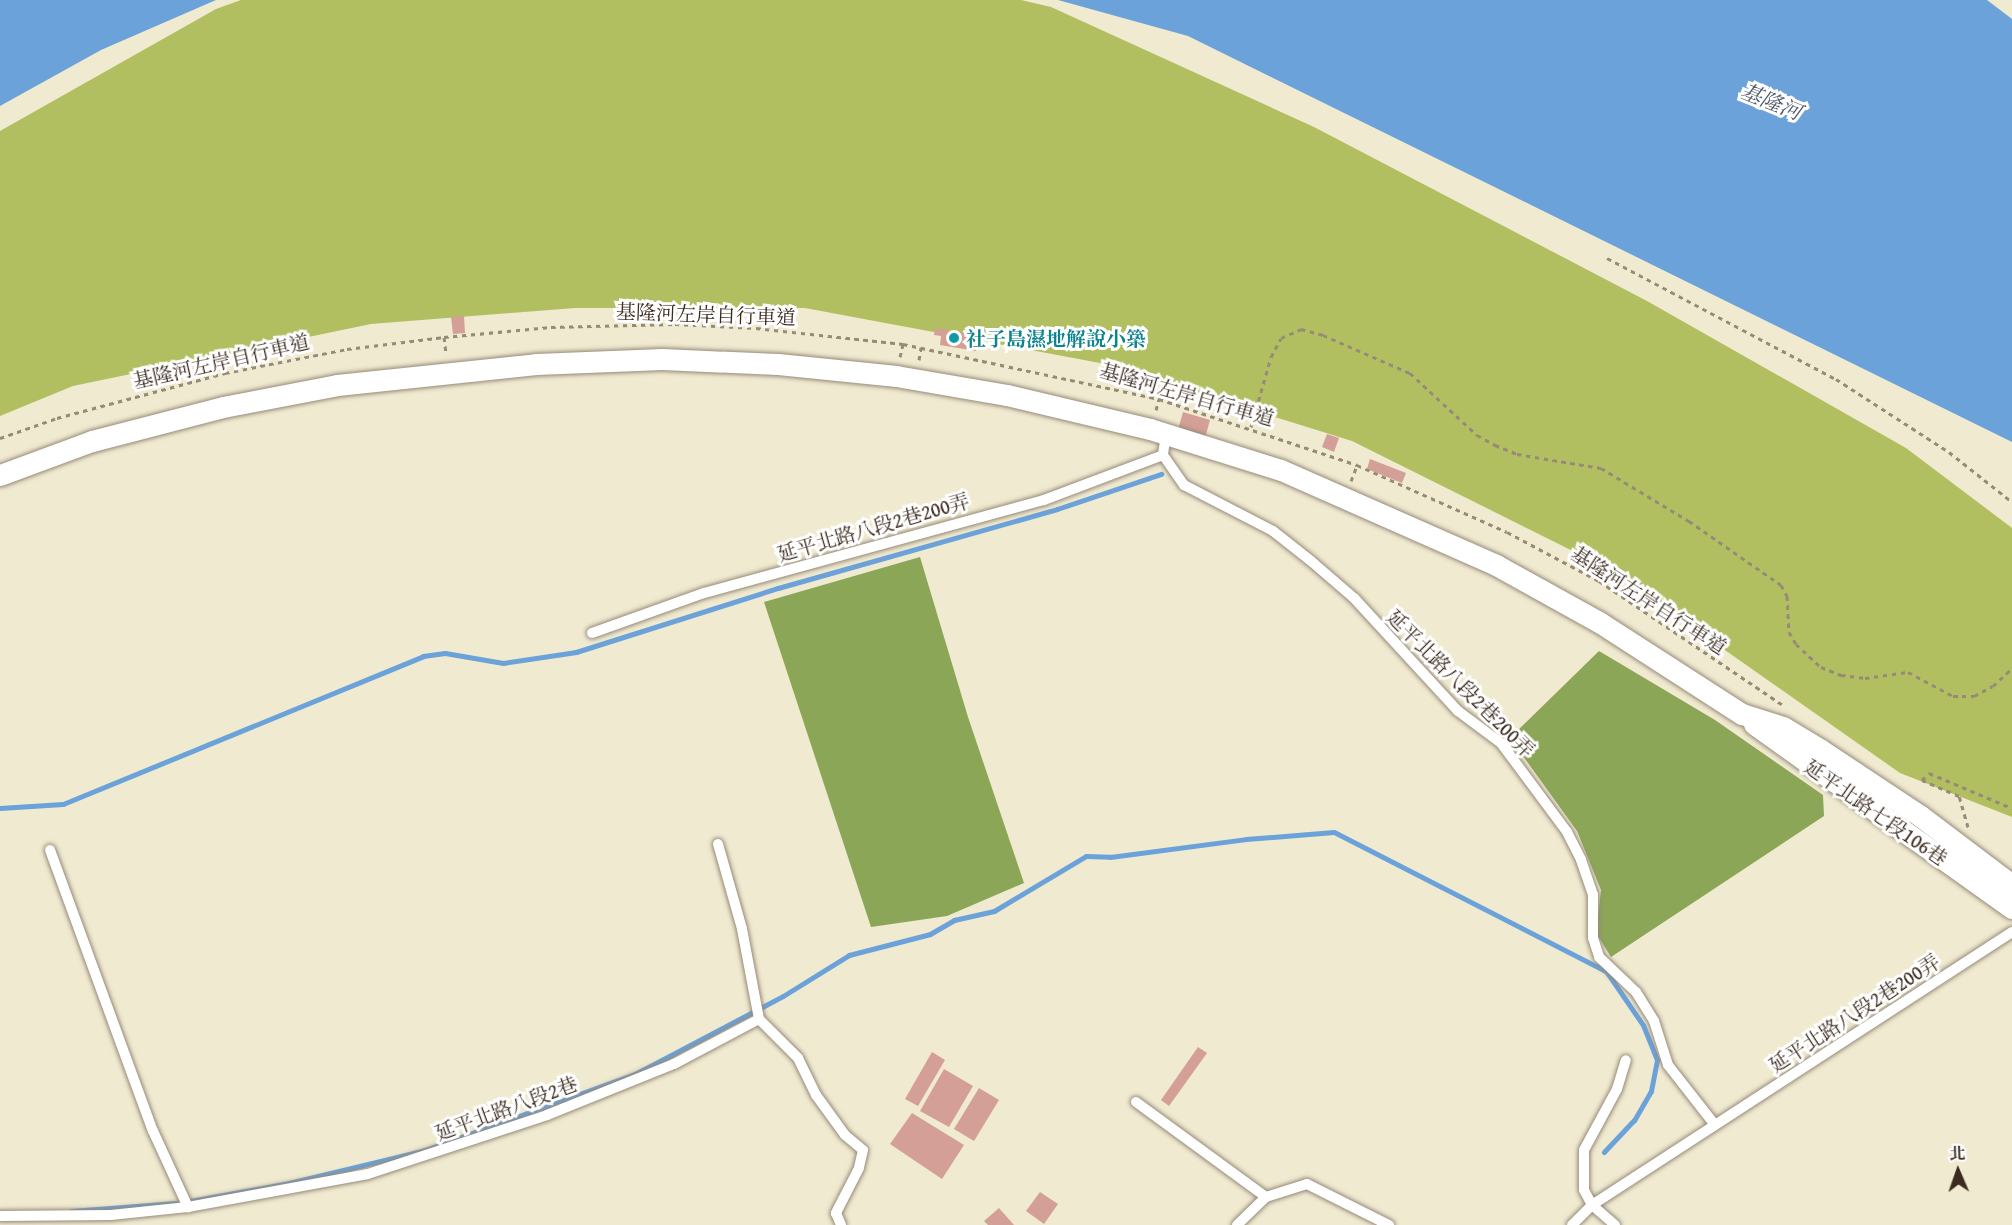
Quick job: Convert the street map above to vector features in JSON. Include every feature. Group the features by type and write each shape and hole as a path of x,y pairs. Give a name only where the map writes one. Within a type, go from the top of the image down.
{"street":[{"path":"0,474 92,441 223,407 337,385 547,363 662,360 778,364 896,376 1007,395 1165,445 1281,470 1496,565 1599,622 1742,714 1783,728 1821,750 1919,815 2012,885"},
{"name":"延平北路七段106巷","path":"1742,714 2012,908"}],"lane":[{"name":"延平北路八段2巷200弄","path":"592,633 704,593 1044,500 1165,445 1184,485 1273,531 1311,561 1354,598 1458,711 1501,743 1567,832 1581,860 1593,895 1593,938 1599,957 1636,992 1654,1020 1668,1065 1716,1125"},
{"path":"718,844 742,928 759,1019 798,1058 816,1095 845,1135 862,1150 860,1168 836,1213 840,1225"},
{"path":"50,850 153,1131 188,1207"},
{"name":"延平北路八段2巷200弄","path":"1572,1225 1592,1206 2012,932"},
{"name":"延平北路八段2巷","path":"3,1219 111,1215 188,1207 368,1174 491,1135 674,1064 759,1019"},
{"path":"1615,1225 1592,1206 1584,1190 1584,1150 1617,1089 1626,1060"},
{"path":"1136,1102 1266,1197"},
{"path":"1237,1225 1266,1197 1307,1184 1389,1225"}],"path":[{"path":"1607,258 1836,379 1949,452 2012,502"},
{"name":"基隆河左岸自行車道","path":"0,438 126,398 347,349 551,327 619,324 756,328 912,345 1076,378 1251,427 1357,465 1507,532 1599,580 1786,707"},
{"path":"1251,427 1271,357 1281,338 1301,329 1323,335 1410,373 1477,435 1495,445 1517,454 1601,468 1689,522 1781,585 1786,596 1790,632 1796,644 1821,667 1841,675 1865,678 1908,672 1953,696 1974,696 1993,686 2012,668"},
{"path":"1959,825 1968,831 1959,796 1922,780 1929,773 2012,808"}],"green space":[{"path":"241,0 1021,0 1051,7 1314,127 1647,301 1906,448 2012,528 2012,817 1900,773 1611,570 1352,441 1100,363 805,308 575,308 371,324 73,386 0,416 0,131 216,9"},
{"path":"920,557 968,717 1024,883 947,916 871,927 764,602"},
{"path":"1599,651 1715,720 1823,795 1824,816 1611,957 1596,933 1601,890 1577,831 1510,738"}],"water":[{"path":"0,0 216,0 101,50 0,106"},
{"name":"基隆河","path":"1058,0 1987,0 2012,19 2012,442 1188,36"}],"building":[{"path":"464,316 465,333 453,334 451,317"},
{"name":"社子島濕地解說小築","path":"935,328 969,334 968,340 977,342 976,351 940,345 941,336 934,335"},
{"path":"1107,364 1122,365 1125,378 1113,382 1100,379 1096,373"},
{"path":"1183,412 1210,420 1205,438 1178,430"},
{"path":"1327,434 1339,438 1334,452 1322,447"},
{"path":"1370,459 1406,473 1402,483 1367,469"},
{"path":"1198,1047 1207,1053 1169,1106 1161,1100"},
{"path":"932,1052 945,1060 918,1106 905,1099"},
{"path":"944,1069 973,1086 949,1127 920,1111"},
{"path":"979,1088 999,1100 974,1141 954,1129"},
{"path":"912,1113 964,1145 942,1179 890,1144"},
{"path":"1040,1192 1058,1204 1044,1224 1026,1211"},
{"path":"999,1208 1014,1225 988,1225 984,1221"}],"waterway":[{"path":"0,808 63,804 423,656 445,653 503,663 576,652 778,588 1057,509 1161,474"},
{"path":"185,1202 289,1183 425,1150 635,1074 783,996 849,955 930,934 954,920 994,911 1086,856 1110,857 1246,839 1334,832 1606,971 1643,1025 1657,1060 1651,1091 1634,1120 1604,1152"},
{"path":"71,1211 176,1203"}],"place":[{"name":"社子島濕地解說小築","path":"954,338"}]}
